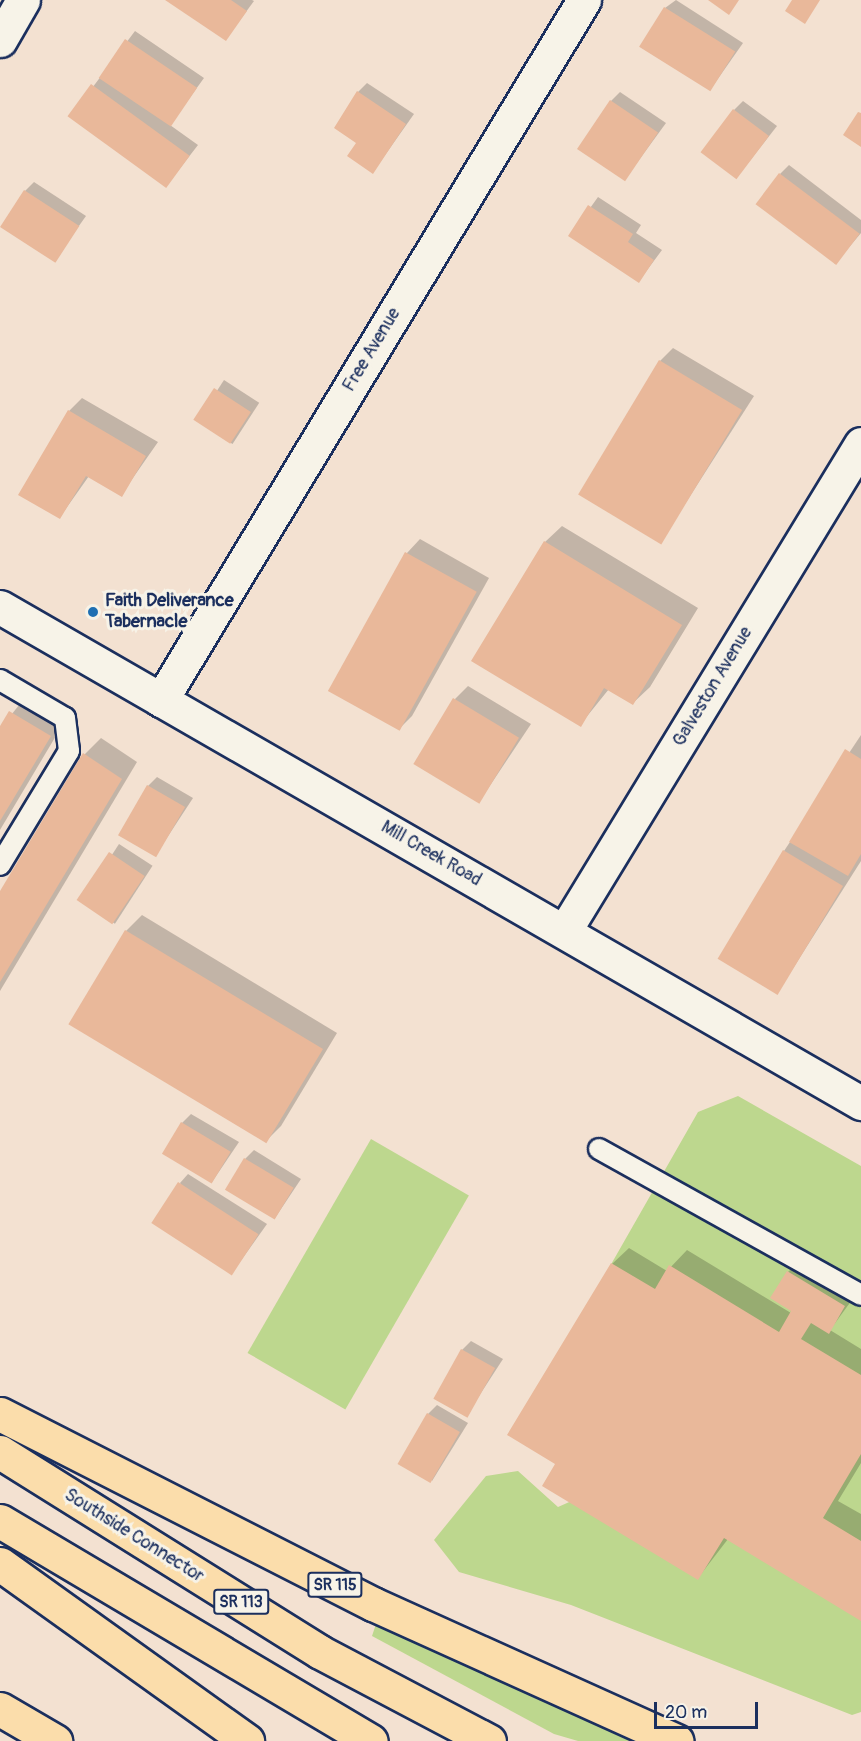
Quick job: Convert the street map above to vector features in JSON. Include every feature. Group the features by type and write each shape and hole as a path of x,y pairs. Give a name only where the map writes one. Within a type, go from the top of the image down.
{"highway":[{"name":"SR 115","path":"0,1413 373,1604 676,1741"},
{"name":"Southside Connector","path":"0,1452 320,1652 489,1741"},
{"path":"0,1521 371,1741"},
{"path":"0,1564 247,1741"},
{"path":"0,1709 55,1741"}],"street":[{"path":"0,40 23,0"},
{"name":"Free Avenue","path":"161,700 584,0"},
{"name":"Galveston Avenue","path":"565,930 861,444"},
{"name":"Mill Creek Road","path":"0,607 565,930 861,1103"}],"lane":[{"path":"0,680 65,718 69,751 0,865"},
{"path":"599,1149 861,1295"}],"green space":[{"path":"738,1096 861,1166 861,1712 852,1715 571,1605 459,1572 434,1540 486,1476 518,1471 558,1507 601,1488 585,1310 698,1112"},
{"path":"371,1139 469,1196 345,1409 248,1353"},
{"path":"376,1624 435,1647 647,1741 578,1741 554,1734 372,1636"}],"building":[{"path":"165,0 231,0 247,11 226,41"},
{"path":"708,0 739,0 729,15"},
{"path":"792,0 820,0 805,24 785,11"},
{"path":"664,7 735,52 710,91 639,47"},
{"path":"125,39 197,88 171,127 99,78"},
{"path":"91,84 190,156 166,188 67,116"},
{"path":"357,91 406,124 373,174 347,156 356,143 334,128"},
{"path":"610,100 658,132 625,181 577,149"},
{"path":"733,109 769,136 736,179 701,152"},
{"path":"858,112 861,113 861,147 843,135"},
{"path":"779,173 860,234 836,265 756,204"},
{"path":"24,190 79,226 55,263 0,227"},
{"path":"588,205 633,234 628,242 654,260 639,283 568,236"},
{"path":"659,360 742,410 661,545 578,495"},
{"path":"214,388 251,412 230,444 193,420"},
{"path":"68,410 146,456 122,497 86,476 60,519 18,495"},
{"path":"544,541 682,625 633,705 604,688 581,727 471,661"},
{"path":"405,552 477,592 400,731 328,691"},
{"path":"453,698 519,738 479,804 413,764"},
{"path":"9,711 51,736 0,821 0,726"},
{"path":"845,749 861,759 861,854 848,876 789,842"},
{"path":"83,753 122,779 0,982 0,891"},
{"path":"147,785 185,807 156,857 118,835"},
{"path":"783,850 843,886 778,995 718,959"},
{"path":"109,852 145,876 112,924 77,900"},
{"path":"125,930 323,1049 266,1143 68,1024"},
{"path":"181,1122 231,1152 212,1184 162,1154"},
{"path":"244,1158 294,1188 275,1220 225,1190"},
{"path":"178,1182 259,1234 232,1275 151,1223"},
{"path":"611,1263 655,1289 669,1265 779,1332 791,1311 770,1298 787,1271 845,1306 829,1334 811,1323 801,1339 861,1375 861,1454 823,1518 861,1541 861,1621 724,1538 698,1580 542,1486 555,1464 507,1435"},
{"path":"461,1349 495,1368 467,1418 433,1399"},
{"path":"427,1413 460,1432 430,1483 397,1464"}],"place":[{"name":"Faith Deliverance Tabernacle","path":"93,612"}]}
